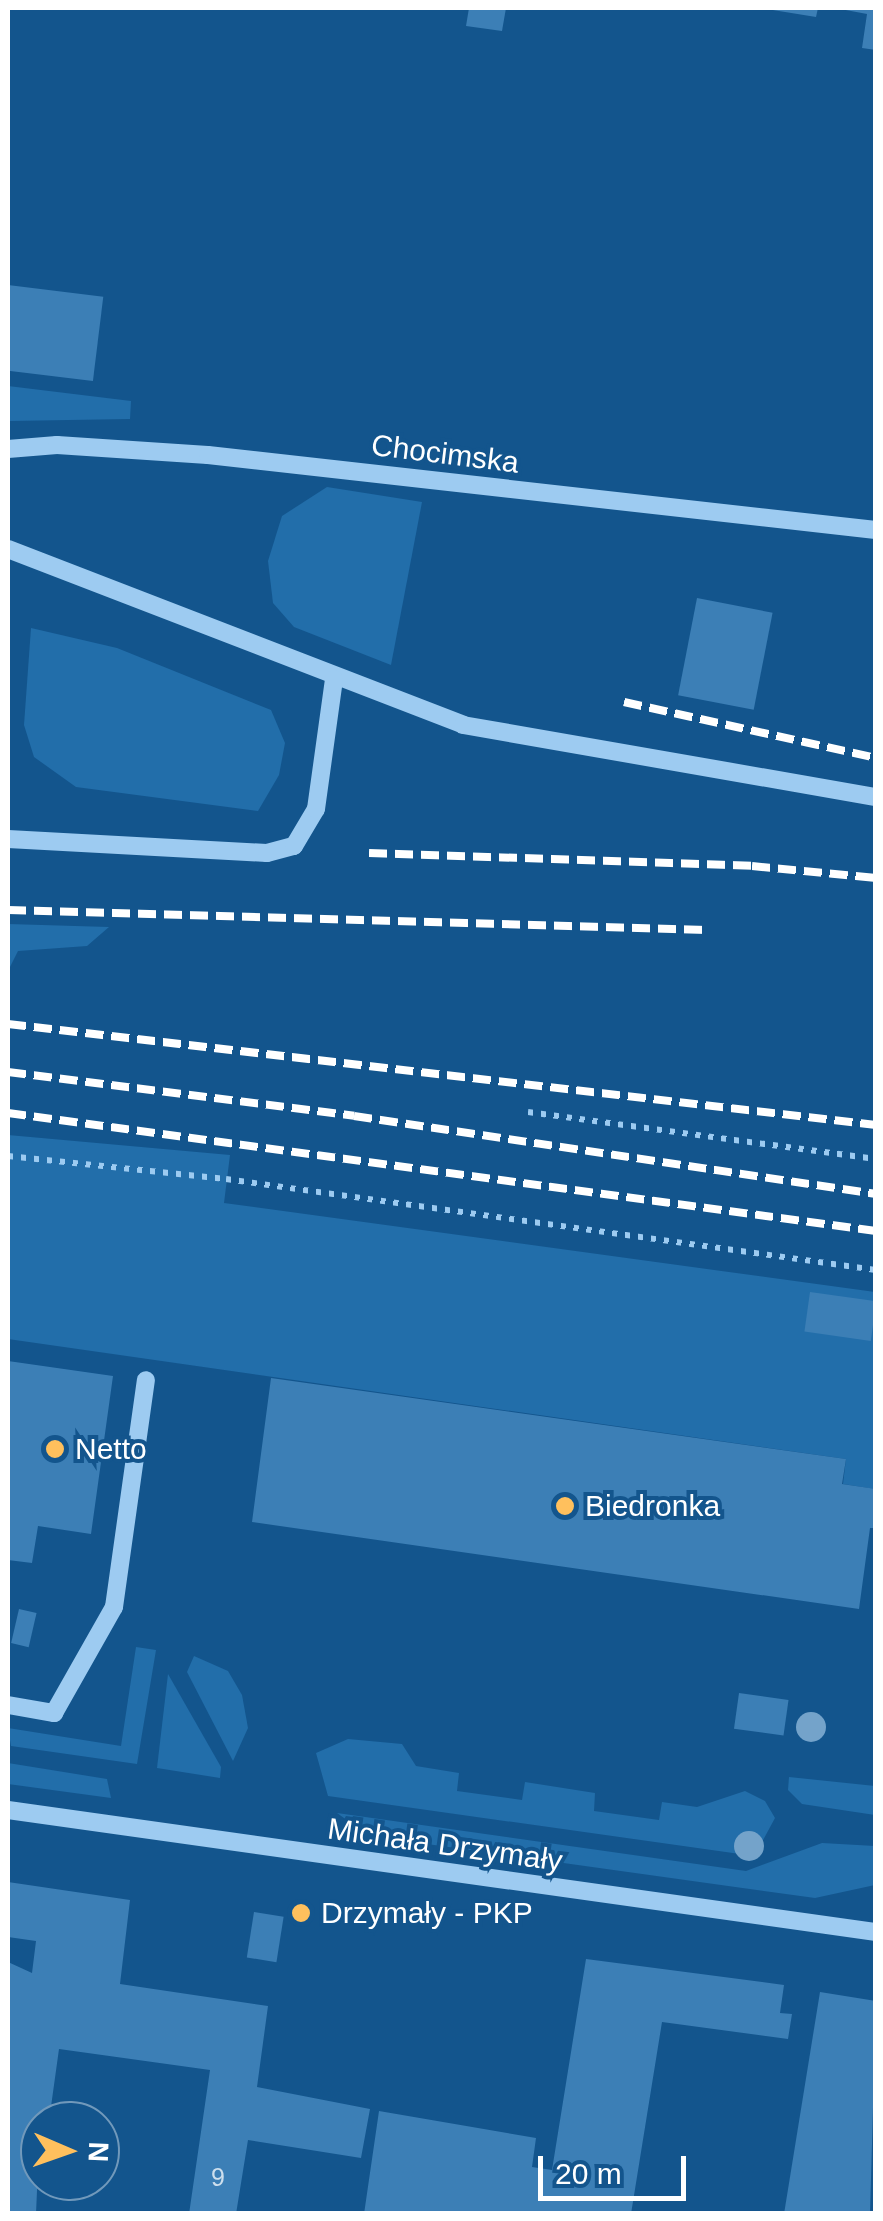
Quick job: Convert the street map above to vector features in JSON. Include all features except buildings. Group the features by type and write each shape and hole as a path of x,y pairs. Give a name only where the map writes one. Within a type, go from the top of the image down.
{"street":[{"name":"Chocimska","path":"8,449 56,446 208,454 876,530"},
{"path":"8,549 334,679 463,725 541,743 876,797"},
{"path":"8,839 267,853 294,846 316,809 334,679"},
{"path":"8,1706 54,1712 114,1607 146,1380"},
{"name":"Michała Drzymały","path":"8,1810 876,1932"}],"path":[{"path":"528,1112 876,1159"},
{"path":"8,1156 226,1179 876,1270"}],"shaded area":[{"path":"8,386 131,401 130,419 8,421"},
{"path":"327,487 422,502 391,665 294,627 273,603 268,561 282,516"},
{"path":"31,628 117,648 271,710 285,743 279,775 258,811 76,787 34,757 24,725"},
{"path":"8,924 109,927 87,946 18,951 8,971"},
{"path":"8,1135 230,1155 224,1203 875,1292 875,1489 843,1484 846,1459 8,1339"},
{"path":"136,1647 156,1650 137,1764 11,1746 8,1728 121,1746"},
{"path":"194,1656 228,1671 242,1695 248,1728 233,1761 187,1672"},
{"path":"168,1674 221,1767 220,1778 157,1768"},
{"path":"348,1739 402,1744 416,1766 459,1773 457,1791 522,1800 525,1782 595,1793 594,1811 659,1820 662,1802 697,1807 745,1791 765,1801 775,1818 755,1855 747,1855 328,1796 316,1753"},
{"path":"8,1763 107,1779 111,1798 8,1784"},
{"path":"789,1777 875,1786 875,1815 802,1804 788,1790"},
{"path":"337,1813 746,1871 822,1843 875,1846 875,1885 815,1898 369,1836"}],"railway":[{"path":"624,702 876,758"},
{"path":"369,853 752,866 876,878"},
{"path":"8,910 707,930"},
{"path":"8,1024 876,1125"},
{"path":"8,1072 354,1116 876,1194"},
{"path":"8,1113 876,1231"}],"place":[{"name":"Netto","path":"55,1449"},
{"name":"Biedronka","path":"565,1506"},
{"name":"Drzymały - PKP","path":"301,1913"}]}
